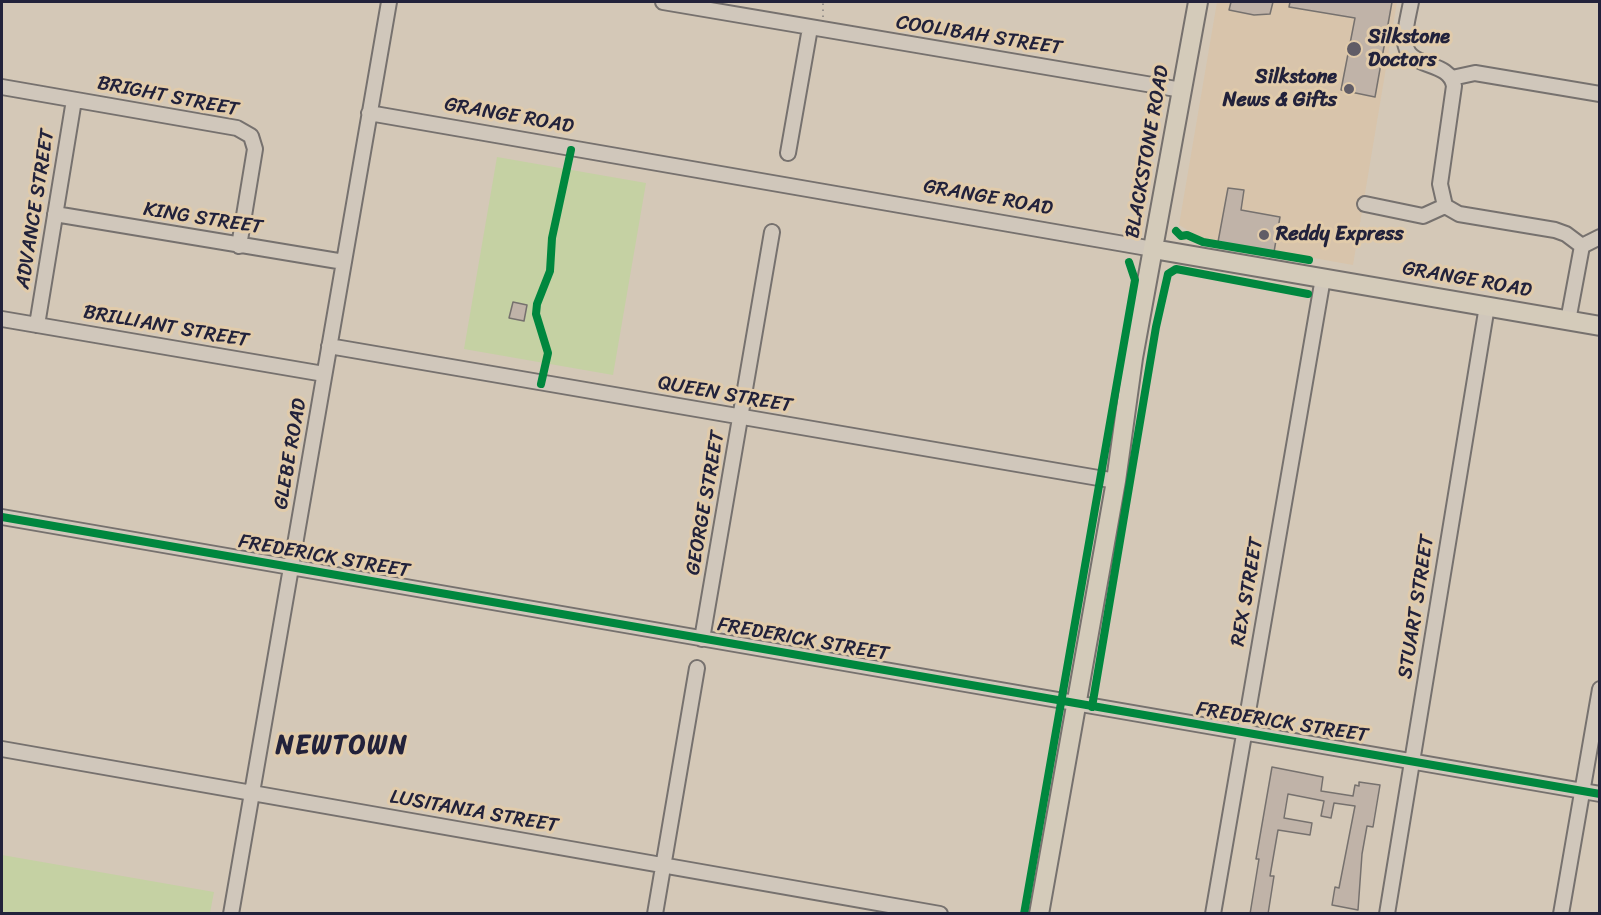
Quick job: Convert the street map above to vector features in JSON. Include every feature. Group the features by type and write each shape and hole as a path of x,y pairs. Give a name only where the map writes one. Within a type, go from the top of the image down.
{"main road":[{"name":"BLACKSTONE ROAD","path":"1039,914 1116,481 1153,249 1198,2"},
{"name":"GRANGE ROAD","path":"1153,249 1599,326"}],"street":[{"name":"GLEBE ROAD","path":"231,914 389,2"},
{"name":"COOLIBAH STREET","path":"663,2 1182,90"},
{"path":"1411,2 1405,39 1410,54 1421,63 1437,66 1452,78 1455,95 1439,190 1445,206 1459,214 1555,230 1566,234 1582,246"},
{"path":"788,153 810,28"},
{"path":"1452,78 1475,73 1599,94"},
{"name":"BRIGHT STREET","path":"2,87 237,128 251,136 255,149 239,246"},
{"name":"ADVANCE STREET","path":"37,325 74,100"},
{"name":"GRANGE ROAD","path":"369,113 1153,249"},
{"path":"1365,204 1423,216 1445,206"},
{"name":"KING STREET","path":"55,214 344,262"},
{"name":"GEORGE STREET","path":"702,639 772,232"},
{"path":"1568,321 1577,261 1582,246 1599,237"},
{"name":"REX STREET","path":"1213,914 1323,278"},
{"name":"STUART STREET","path":"1386,914 1486,306"},
{"name":"BRILLIANT STREET","path":"2,319 324,374"},
{"name":"QUEEN STREET","path":"329,346 1116,481"},
{"name":"FREDERICK STREET","path":"2,518 1599,794"},
{"path":"655,914 697,668"},
{"path":"1561,914 1599,688"},
{"name":"LUSITANIA STREET","path":"2,749 940,914"}],"shaded area":[{"path":"1217,2 1397,2 1353,265 1201,238 1179,225"}],"green space":[{"path":"497,157 646,183 613,375 464,349"},
{"path":"2,855 214,892 210,913 2,913"}],"building":[{"path":"1231,2 1273,2 1270,14 1254,15 1229,10"},
{"path":"1290,2 1392,2 1375,97 1341,90 1355,18 1289,7"},
{"path":"1228,188 1244,190 1241,210 1280,217 1274,252 1218,242"},
{"path":"513,302 527,305 524,321 509,318"},
{"path":"1272,767 1323,777 1321,791 1353,796 1355,785 1359,786 1359,782 1380,785 1373,827 1367,826 1362,854 1358,910 1332,905 1335,887 1339,888 1355,806 1334,803 1331,818 1321,816 1324,801 1288,794 1284,818 1312,823 1310,835 1278,830 1270,876 1274,876 1268,914 1250,914 1259,859 1256,859"}],"cycle path":[{"path":"541,384 548,353 536,314 537,304 550,271 552,238 571,150"},
{"path":"1176,231 1181,236 1187,235 1203,242 1309,260"},
{"path":"1024,914 1135,280 1129,262"},
{"path":"1092,707 1156,327 1168,274 1176,269 1308,294"},
{"path":"2,517 1600,794"}],"place":[{"name":"Silkstone Doctors","path":"1354,49"},
{"name":"Silkstone News & Gifts","path":"1349,89"},
{"name":"Reddy Express","path":"1264,235"}],"district":[{"name":"NEWTOWN","path":"342,746"}]}
